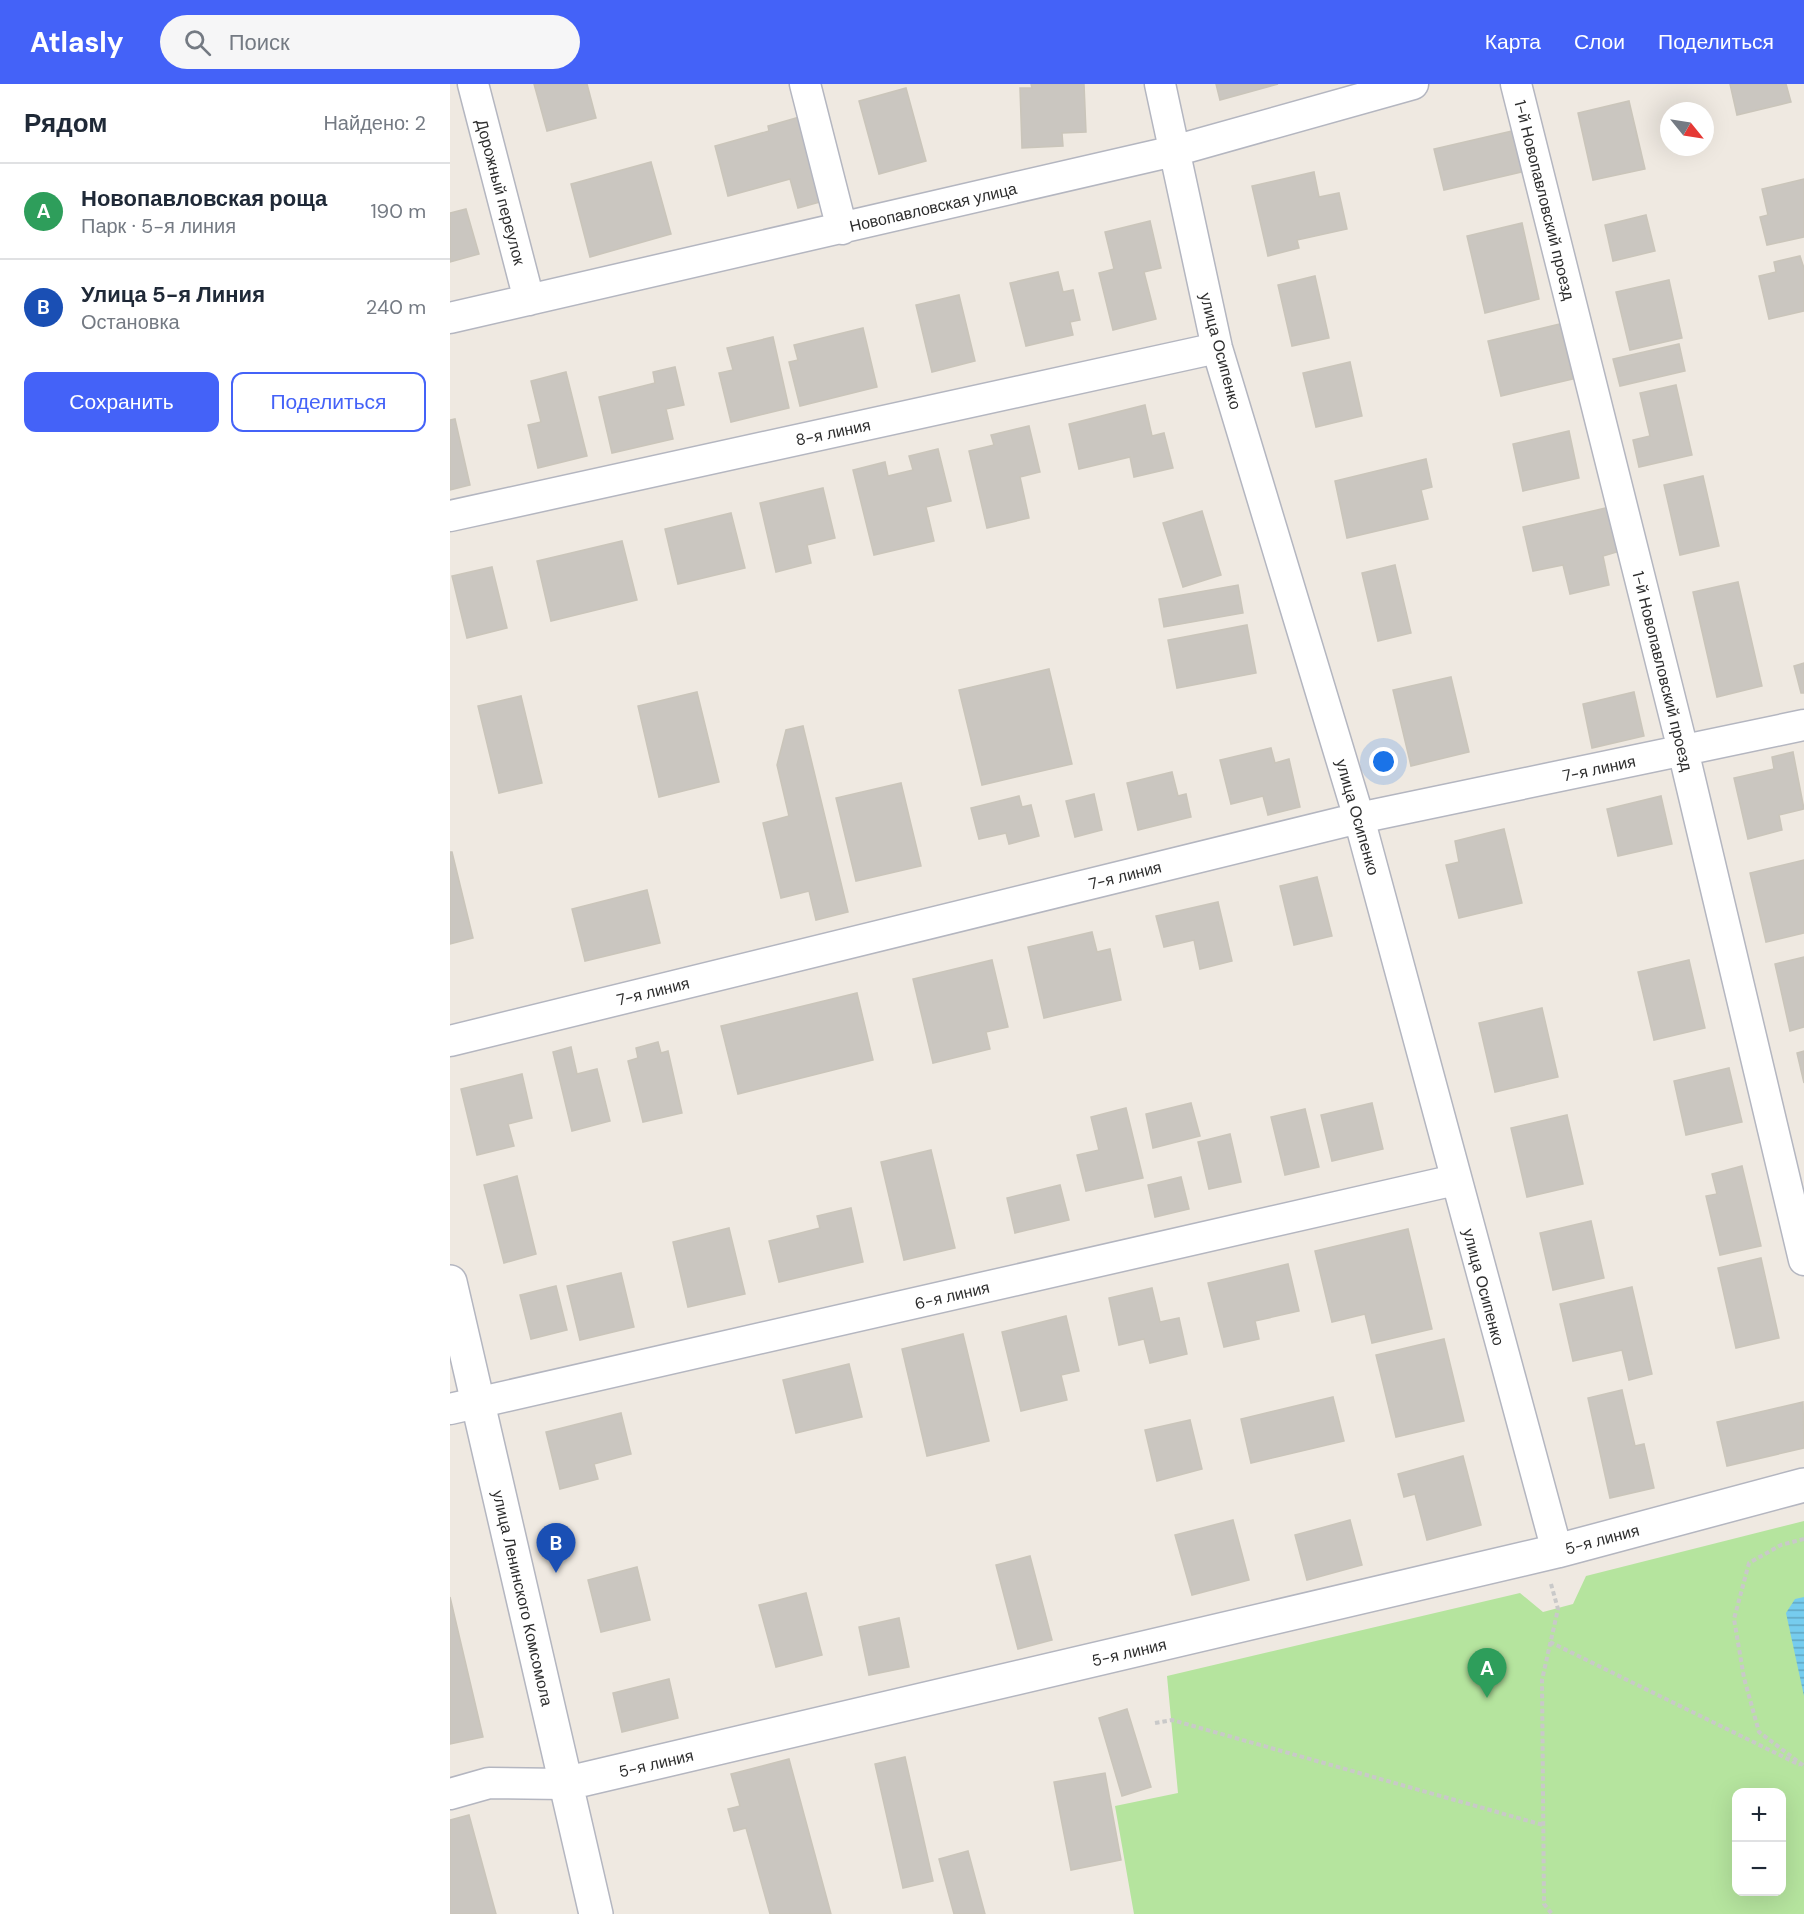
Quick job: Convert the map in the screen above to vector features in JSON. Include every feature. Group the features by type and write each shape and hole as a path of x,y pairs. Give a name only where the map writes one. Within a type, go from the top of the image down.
{"street":[{"name":"Дорожный переулок","path":"473,84 530,300"},
{"path":"805,84 842,229"},
{"name":"улица Осипенко","path":"1160,84 1217,348 1359,818 1557,1551"},
{"name":"Новопавловская улица","path":"450,318 1174,151 1413,84"},
{"name":"1-й Новопавловский проезд","path":"1516,84 1683,750 1804,1260"},
{"name":"8-я линия","path":"450,516 1217,348"},
{"name":"7-я линия","path":"450,1041 1359,818 1804,725"},
{"name":"6-я линия","path":"465,1406 1455,1180"},
{"name":"улица Ленинского Комсомола","path":"450,1282 465,1406 596,1914"},
{"name":"5-я линия","path":"450,1794 489,1783 564,1784 1557,1551 1804,1485"}],"path":[{"path":"1804,1539 1781,1545 1749,1563 1734,1619 1744,1678 1759,1732 1804,1766"},
{"path":"1552,1914 1544,1904 1542,1680 1558,1609"},
{"path":"1550,1642 1804,1766"},
{"path":"1155,1723 1172,1720 1543,1825"}],"green space":[{"path":"1804,1521 1804,1914 1134,1914 1115,1806 1178,1793 1167,1676 1520,1593 1543,1612 1573,1604 1586,1576"}],"water":[{"path":"1804,1597 1804,1696 1786,1613 1795,1599"}],"building":[{"path":"534,84 587,84 596,118 547,131"},
{"path":"1031,84 1084,84 1086,132 1062,133 1063,146 1022,148 1020,88 1032,88"},
{"path":"1216,84 1278,84 1220,100"},
{"path":"1730,84 1786,84 1791,102 1737,115"},
{"path":"906,88 926,161 879,174 859,101"},
{"path":"1629,101 1645,169 1593,180 1578,113"},
{"path":"810,114 818,141 805,144 811,168 827,200 798,208 790,179 728,196 715,146 769,131 768,126"},
{"path":"1521,129 1530,170 1444,190 1434,149"},
{"path":"651,162 671,234 590,257 571,184"},
{"path":"1314,172 1319,197 1339,193 1347,229 1297,240 1299,248 1268,256 1252,186"},
{"path":"1804,179 1804,237 1767,245 1760,217 1768,215 1762,189"},
{"path":"466,209 479,254 450,262 450,213"},
{"path":"1646,215 1655,251 1613,261 1605,225"},
{"path":"1150,221 1161,268 1144,272 1156,319 1113,330 1099,273 1114,269 1105,232"},
{"path":"1522,223 1539,299 1485,313 1467,236"},
{"path":"1800,256 1804,268 1804,311 1769,319 1759,276 1776,272 1774,262"},
{"path":"1058,272 1063,292 1073,290 1080,320 1070,322 1073,335 1026,346 1010,283"},
{"path":"1315,276 1329,338 1292,346 1278,285"},
{"path":"1669,280 1682,338 1630,350 1616,292"},
{"path":"959,295 975,361 932,372 916,305"},
{"path":"1560,324 1573,379 1501,396 1488,341"},
{"path":"863,328 877,387 800,406 789,362 798,360 794,345"},
{"path":"773,337 789,408 731,422 719,373 733,370 727,348"},
{"path":"1679,344 1685,371 1620,386 1613,359"},
{"path":"1350,362 1362,416 1316,427 1303,373"},
{"path":"675,367 684,405 666,409 673,439 612,453 599,397 655,383 653,372"},
{"path":"566,372 587,456 538,468 528,425 541,422 531,381"},
{"path":"1676,385 1692,455 1639,467 1633,440 1650,436 1640,393"},
{"path":"1145,405 1152,436 1164,433 1173,468 1134,477 1130,457 1079,469 1069,424"},
{"path":"455,419 470,485 450,490 450,420"},
{"path":"1029,426 1040,472 1020,477 1029,518 987,528 969,451 994,445 991,435"},
{"path":"1569,431 1579,478 1523,491 1513,444"},
{"path":"938,449 951,501 926,507 934,541 874,555 853,470 885,462 888,476 913,470 909,456"},
{"path":"1426,459 1432,487 1421,490 1428,519 1347,538 1335,481"},
{"path":"1703,476 1719,546 1680,555 1664,485"},
{"path":"823,488 835,538 807,545 811,563 776,572 760,503"},
{"path":"1610,507 1620,551 1603,556 1609,585 1570,594 1563,565 1533,571 1523,527"},
{"path":"1202,511 1221,575 1183,587 1163,523"},
{"path":"731,513 745,568 678,584 665,529"},
{"path":"622,541 637,600 551,621 537,561"},
{"path":"1395,565 1411,633 1378,641 1362,573"},
{"path":"492,567 507,628 467,638 452,576"},
{"path":"1738,582 1762,686 1717,697 1693,592"},
{"path":"1238,585 1243,613 1164,627 1159,599"},
{"path":"1247,625 1256,673 1177,688 1168,640"},
{"path":"1804,663 1804,693 1801,693 1794,666"},
{"path":"1049,669 1072,764 982,785 959,690"},
{"path":"1451,677 1469,752 1411,766 1393,690"},
{"path":"697,692 719,782 659,797 638,706"},
{"path":"1634,692 1644,736 1592,748 1583,704"},
{"path":"521,696 542,783 499,793 478,706"},
{"path":"803,726 848,912 816,920 809,891 781,898 763,823 789,816 777,765 786,730"},
{"path":"1271,748 1275,763 1289,759 1300,807 1268,815 1263,796 1231,804 1220,760"},
{"path":"1793,752 1804,809 1779,815 1782,830 1748,839 1734,778 1774,769 1772,757"},
{"path":"1172,772 1178,796 1186,794 1191,817 1138,830 1127,783"},
{"path":"901,783 921,866 856,881 836,798"},
{"path":"1094,794 1102,830 1075,837 1066,801"},
{"path":"1019,796 1022,807 1031,805 1039,836 1009,844 1006,833 979,839 971,808"},
{"path":"1661,796 1672,844 1618,856 1607,809"},
{"path":"1504,829 1522,903 1459,918 1446,865 1459,862 1455,841"},
{"path":"450,852 452,852 473,938 450,944"},
{"path":"1804,860 1804,933 1766,942 1750,873"},
{"path":"1317,877 1332,936 1294,945 1280,886"},
{"path":"647,890 660,943 585,961 572,909"},
{"path":"1218,902 1232,961 1200,969 1194,940 1164,947 1156,916"},
{"path":"1092,932 1097,952 1110,949 1121,1000 1044,1018 1028,947"},
{"path":"1804,957 1804,1027 1790,1031 1775,964"},
{"path":"992,960 1008,1027 986,1032 990,1049 933,1063 913,979"},
{"path":"1689,960 1705,1028 1654,1040 1638,972"},
{"path":"857,993 873,1060 738,1094 721,1026"},
{"path":"1542,1008 1558,1077 1495,1092 1479,1023"},
{"path":"658,1042 661,1053 668,1051 682,1113 643,1122 628,1061 638,1058 636,1048"},
{"path":"571,1047 577,1074 597,1069 610,1121 572,1131 553,1052"},
{"path":"1804,1051 1804,1083 1797,1053"},
{"path":"1729,1068 1742,1122 1686,1135 1674,1081"},
{"path":"522,1074 532,1118 508,1124 514,1146 477,1155 461,1089"},
{"path":"1191,1103 1200,1136 1153,1148 1146,1114"},
{"path":"1372,1103 1383,1149 1332,1161 1321,1115"},
{"path":"1126,1108 1143,1178 1086,1191 1077,1155 1099,1150 1091,1117"},
{"path":"1305,1109 1319,1167 1285,1175 1271,1117"},
{"path":"1567,1115 1583,1184 1527,1197 1511,1128"},
{"path":"1230,1134 1241,1182 1209,1189 1198,1142"},
{"path":"931,1150 955,1248 904,1260 881,1162"},
{"path":"1742,1166 1761,1246 1720,1255 1706,1196 1717,1194 1712,1174"},
{"path":"517,1176 536,1254 504,1263 484,1185"},
{"path":"1181,1177 1189,1209 1155,1217 1148,1185"},
{"path":"1060,1185 1069,1220 1015,1233 1007,1198"},
{"path":"851,1208 863,1262 779,1282 769,1241 820,1228 817,1216"},
{"path":"1591,1221 1604,1278 1553,1290 1540,1233"},
{"path":"729,1228 745,1294 688,1307 673,1242"},
{"path":"1408,1229 1432,1329 1372,1343 1365,1314 1332,1322 1315,1251"},
{"path":"1761,1258 1779,1338 1736,1348 1718,1268"},
{"path":"1288,1264 1299,1311 1255,1321 1259,1339 1224,1347 1208,1283"},
{"path":"621,1273 634,1327 580,1340 567,1286"},
{"path":"556,1286 567,1330 531,1339 520,1295"},
{"path":"1632,1287 1652,1374 1629,1380 1622,1350 1573,1361 1560,1304"},
{"path":"1152,1288 1160,1322 1179,1318 1187,1354 1150,1363 1144,1339 1119,1345 1109,1298"},
{"path":"1066,1316 1079,1371 1061,1375 1067,1400 1021,1411 1002,1332"},
{"path":"963,1334 989,1441 927,1456 902,1349"},
{"path":"1444,1339 1464,1421 1396,1437 1376,1355"},
{"path":"849,1364 862,1417 796,1433 783,1380"},
{"path":"1622,1390 1635,1446 1644,1444 1654,1488 1610,1498 1588,1398"},
{"path":"1333,1397 1344,1441 1251,1463 1241,1419"},
{"path":"1803,1402 1804,1448 1727,1466 1717,1422"},
{"path":"621,1413 631,1454 594,1464 598,1479 560,1489 546,1432"},
{"path":"1190,1420 1202,1469 1157,1481 1145,1430"},
{"path":"1463,1456 1481,1525 1427,1540 1415,1494 1404,1497 1398,1474"},
{"path":"1233,1520 1249,1580 1192,1595 1175,1535"},
{"path":"1350,1520 1362,1565 1307,1580 1295,1535"},
{"path":"1030,1556 1052,1640 1018,1649 996,1565"},
{"path":"637,1567 650,1620 601,1632 588,1580"},
{"path":"806,1593 822,1655 776,1667 759,1605"},
{"path":"450,1597 483,1737 450,1744"},
{"path":"899,1618 909,1667 869,1675 859,1627"},
{"path":"669,1679 678,1718 622,1732 613,1693"},
{"path":"1127,1709 1151,1787 1122,1796 1099,1718"},
{"path":"905,1757 933,1881 903,1888 875,1764"},
{"path":"789,1759 831,1914 770,1914 746,1828 734,1831 728,1809 740,1806 731,1774"},
{"path":"1105,1773 1121,1860 1071,1870 1054,1782"},
{"path":"469,1815 496,1914 450,1914 450,1820"},
{"path":"968,1851 985,1914 954,1914 939,1859"}],"place":[{"name":"Улица 5-я Линия","path":"556,1573"},
{"name":"Новопавловская роща","path":"1487,1698"}]}
